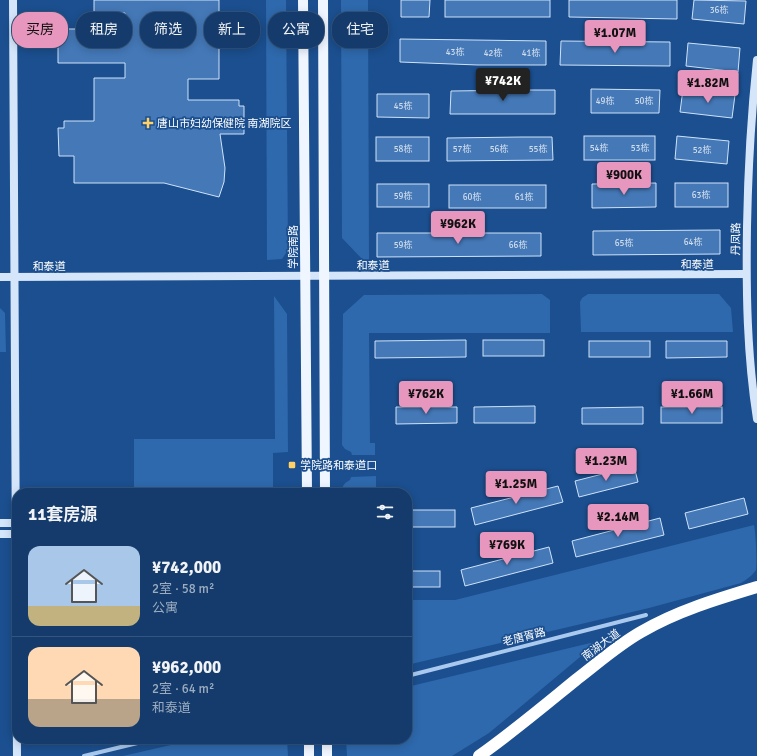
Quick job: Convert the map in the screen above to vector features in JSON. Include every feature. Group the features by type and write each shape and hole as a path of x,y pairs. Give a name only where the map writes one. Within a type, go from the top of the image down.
{"highway":[{"name":"南湖大道","path":"479,756 615,649 641,632 710,600 757,587"}],"main road":[{"name":"学院南路","path":"303,0 307,488"},
{"path":"323,0 326,488"},
{"path":"308,744 309,756"},
{"path":"327,744 327,756"}],"street":[{"path":"13,0 16,488"},
{"name":"丹凤路","path":"757,60 750,146 746,274 749,354 757,419"},
{"name":"和泰道","path":"0,277 746,274"},
{"path":"0,523 12,523"},
{"path":"0,534 12,534"},
{"name":"老唐胥路","path":"412,675 646,615"},
{"path":"17,744 17,756"},
{"path":"84,756 133,744"}],"shaded area":[{"path":"266,0 286,0 286,12 268,12 268,48 286,48 288,250 282,259 267,260"},
{"path":"341,0 368,0 368,12 341,12"},
{"path":"341,48 368,48 369,260 363,260 342,238"},
{"path":"542,294 550,300 550,333 369,333 370,443 375,443 375,455 352,455 351,452 345,449 342,445 343,314 364,295"},
{"path":"588,294 719,294 731,308 733,332 581,332 580,302 582,298"},
{"path":"274,296 287,314 288,452 273,453 273,488 134,488 134,439 275,439"},
{"path":"0,308 5,313 6,352 0,352"},
{"path":"376,476 376,488 342,488 351,477"},
{"path":"754,525 756,570 751,576 741,583 649,608 412,664 412,600 455,600"},
{"path":"607,639 580,657 489,733 452,756 347,756 346,744 412,744 412,686"},
{"path":"175,744 287,744 288,756 123,756"}],"building":[{"path":"94,0 219,0 219,12 204,12 204,48 219,48 219,79 188,79 188,100 239,100 239,106 244,106 244,134 220,134 225,168 224,182 219,197 164,183 74,183 74,156 59,156 58,128 64,128 64,121 94,121 94,78 125,78 125,63 58,63 58,48 68,48 68,29 76,29 76,48 132,48 132,12 94,12"},
{"path":"401,0 430,0 429,17 401,17"},
{"path":"445,0 550,0 550,17 445,17"},
{"path":"569,0 677,0 677,19 569,17"},
{"path":"694,0 746,1 744,24 692,19"},
{"path":"400,39 546,41 546,65 478,65 400,62"},
{"path":"561,41 670,42 670,66 560,65"},
{"path":"688,43 740,48 738,72 686,66"},
{"path":"591,89 660,90 659,113 591,113"},
{"path":"683,89 735,95 732,118 680,112"},
{"path":"555,90 555,114 450,114 451,91"},
{"path":"377,94 429,94 429,118 377,117"},
{"path":"584,136 655,136 655,160 584,160"},
{"path":"677,136 729,141 727,164 675,159"},
{"path":"376,137 429,137 429,161 376,161"},
{"path":"552,137 553,160 447,161 447,138"},
{"path":"656,183 656,207 592,208 592,184"},
{"path":"675,183 728,183 728,207 675,207"},
{"path":"377,184 429,184 429,207 377,207"},
{"path":"449,185 546,185 546,208 449,208"},
{"path":"720,230 720,254 593,255 593,231"},
{"path":"377,233 541,233 541,256 377,257"},
{"path":"466,340 466,357 375,358 375,341"},
{"path":"483,340 544,340 544,356 483,356"},
{"path":"589,341 650,341 650,357 589,357"},
{"path":"666,341 727,341 727,357 666,358"},
{"path":"535,406 535,423 474,423 474,407"},
{"path":"396,407 457,407 457,423 396,424"},
{"path":"643,407 643,424 582,424 582,408"},
{"path":"661,407 722,407 722,423 661,423"},
{"path":"634,466 638,482 579,497 575,481"},
{"path":"558,486 563,502 475,525 471,508"},
{"path":"744,498 748,514 689,529 685,513"},
{"path":"412,510 455,510 455,527 412,527"},
{"path":"660,518 664,535 576,557 572,541"},
{"path":"549,547 553,563 465,586 461,570"},
{"path":"412,571 440,571 440,587 412,587"}],"place":[{"name":"唐山市妇幼保健院 南湖院区","path":"148,123"},
{"name":"学院路和泰道口","path":"292,465"}]}
